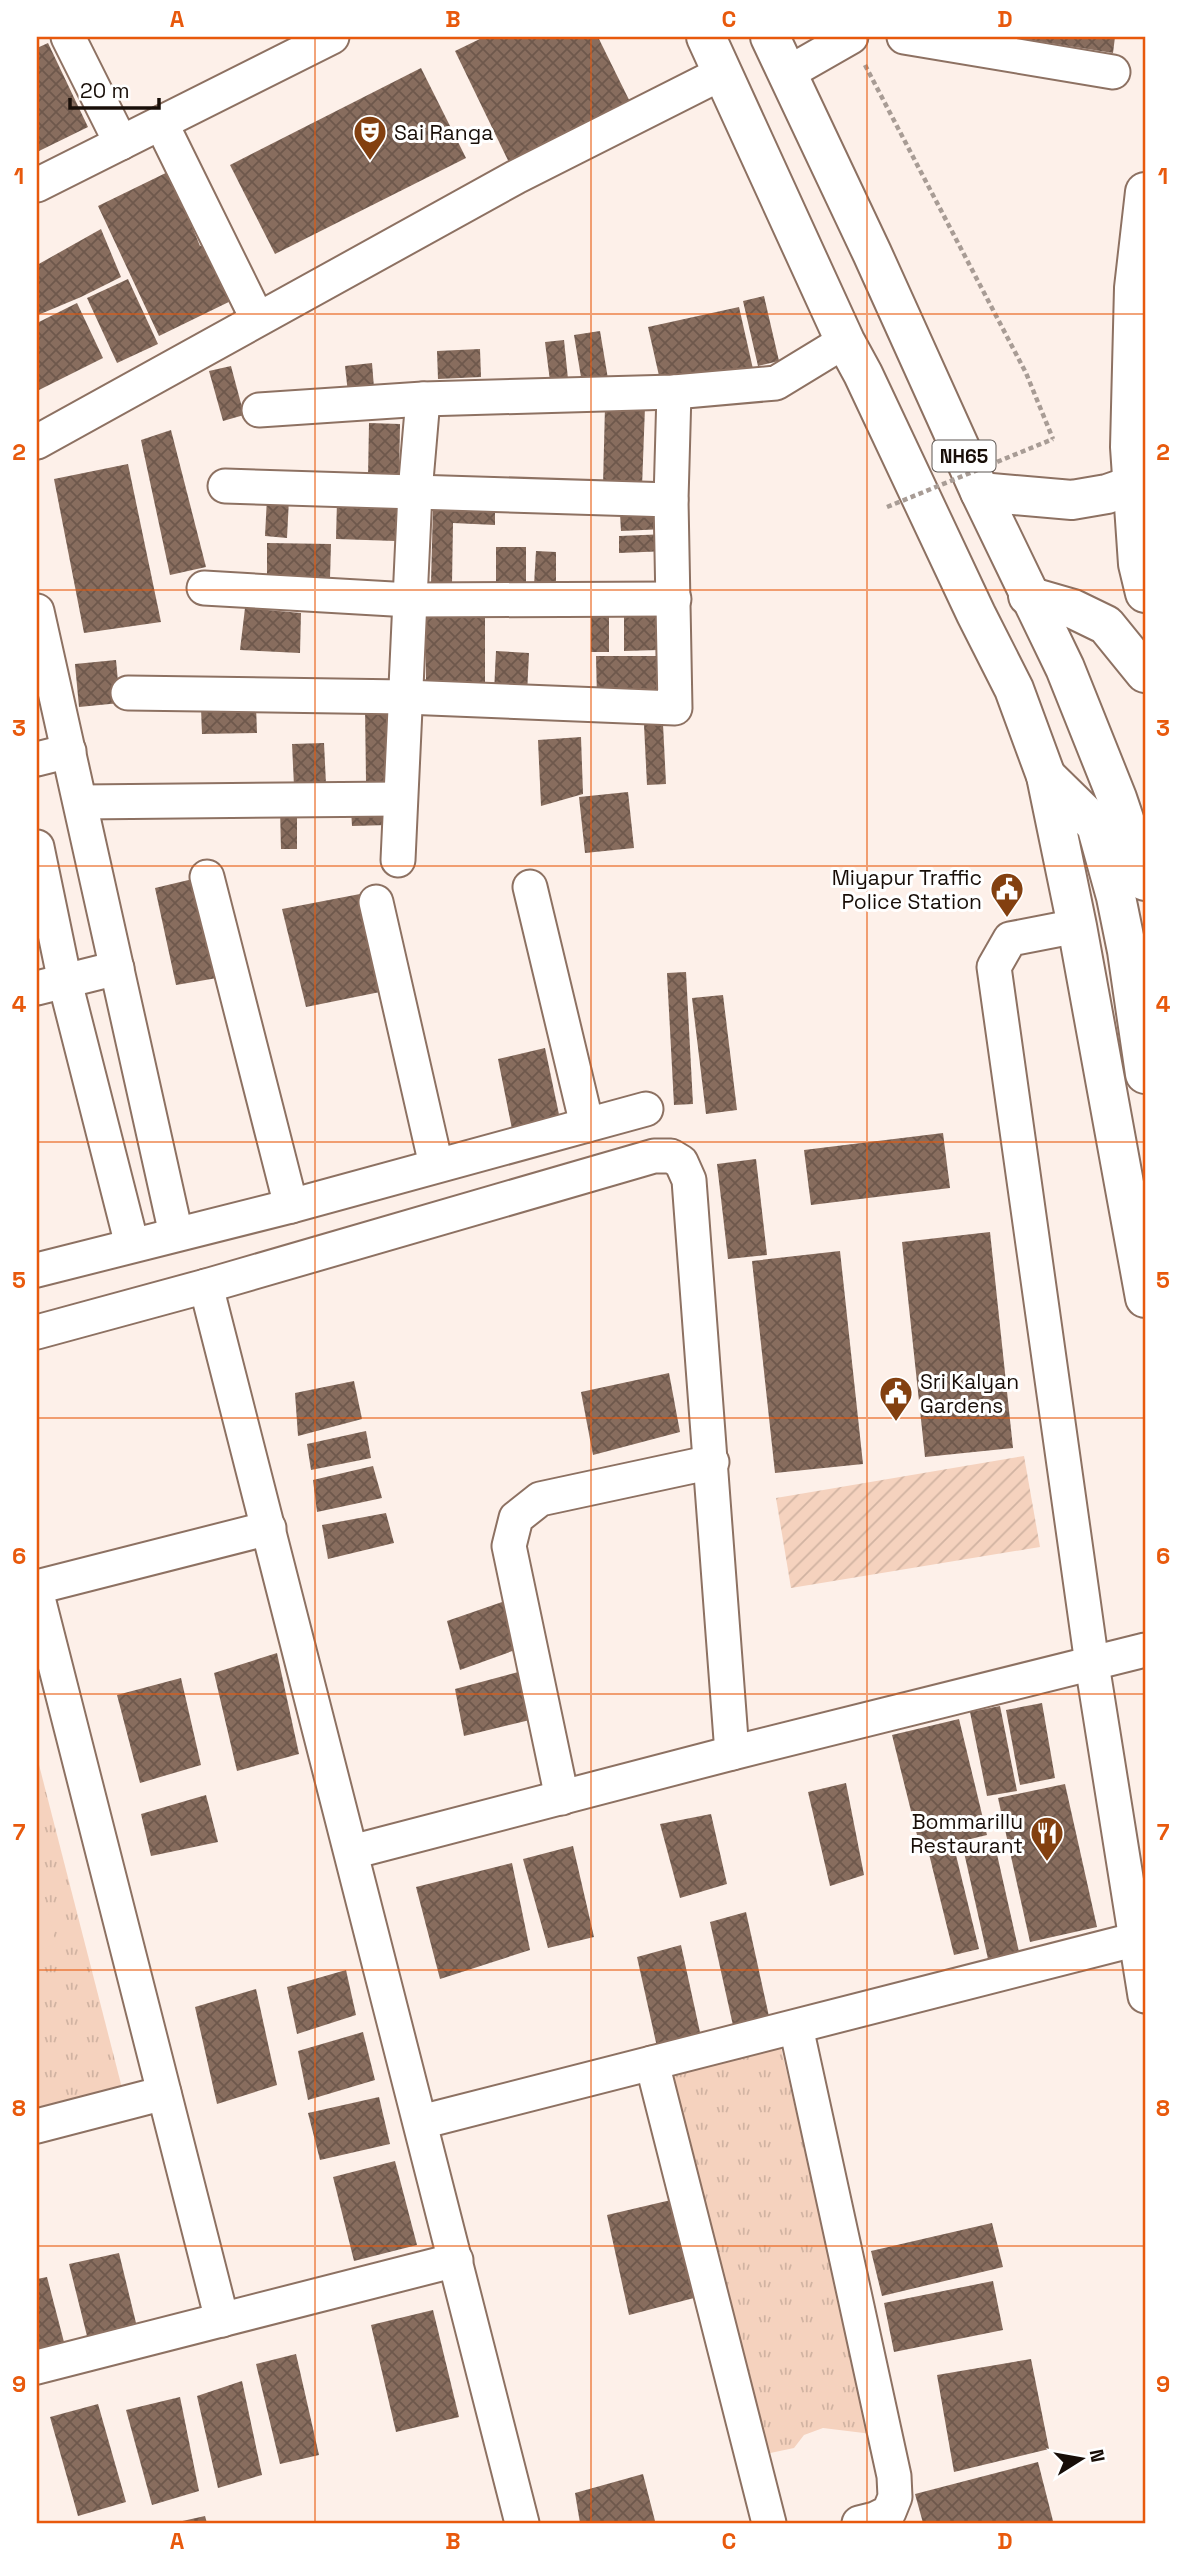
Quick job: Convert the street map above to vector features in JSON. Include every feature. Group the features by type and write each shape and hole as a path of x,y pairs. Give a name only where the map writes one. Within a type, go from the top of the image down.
{"main road":[{"name":"NH65","path":"706,37 845,341 1014,689 1046,776 1077,926 1145,1298"},
{"name":"NH65","path":"770,37 1028,596 1065,668 1117,799 1145,881"},
{"path":"788,216 842,188"},
{"path":"1145,192 1130,447 1138,564 1145,593"},
{"path":"817,279 872,253"},
{"path":"980,492 1072,500 1107,494 1133,485"},
{"path":"1028,596 1073,609 1106,625 1145,673"},
{"path":"1046,776 1096,825 1116,897 1127,951 1145,1074"}],"street":[{"path":"68,37 121,142"},
{"path":"37,185 332,37"},
{"path":"788,73 851,37"},
{"path":"904,37 1113,72"},
{"path":"37,442 516,177 722,73"},
{"path":"161,123 257,318"},
{"path":"259,411 423,399 674,392 776,383 845,341"},
{"path":"128,693 405,697 675,708 671,500 674,392"},
{"path":"398,860 415,492 423,399"},
{"path":"225,486 671,500"},
{"path":"204,588 410,600 674,598"},
{"path":"37,611 176,1234"},
{"path":"37,760 69,751"},
{"path":"80,802 400,799"},
{"path":"37,847 51,985 132,1245"},
{"path":"207,877 291,1206"},
{"path":"530,887 574,1128 565,1183"},
{"path":"376,902 436,1165"},
{"path":"1077,926 1010,939 994,967 1092,1664 1141,1938 1145,1996"},
{"path":"51,985 117,968"},
{"path":"37,1270 291,1206 646,1109"},
{"path":"37,1332 206,1286 654,1156 671,1156 681,1162 689,1180 732,1753"},
{"path":"206,1286 522,2523"},
{"path":"562,1798 509,1546 516,1518 540,1499 712,1462"},
{"path":"37,1587 269,1528"},
{"path":"37,1594 222,2320"},
{"path":"352,1852 732,1753 1145,1650"},
{"path":"421,2122 1141,1938"},
{"path":"796,2026 894,2476 895,2497 888,2512 859,2523"},
{"path":"652,2063 769,2523"},
{"path":"37,2126 164,2093"},
{"path":"37,2367 456,2260"}],"path":[{"path":"851,37 1026,373 1053,439 887,507"}],"green space":[{"path":"1024,1456 1040,1547 791,1588 776,1498"},
{"path":"37,1757 122,2088 37,2110"},
{"path":"37,1865 56,1944 37,1950"},
{"path":"778,2035 872,2434 823,2428 804,2435 794,2448 752,2457 655,2062"}],"building":[{"path":"484,37 598,37 636,114 516,177 455,51"},
{"path":"1011,37 1115,37 1113,53"},
{"path":"48,43 88,127 37,152 37,48"},
{"path":"421,68 466,158 275,254 230,165"},
{"path":"178,167 198,225 193,229 200,246 206,244 239,297 159,336 98,206"},
{"path":"101,229 121,277 38,315 37,265"},
{"path":"128,279 158,344 117,363 87,298"},
{"path":"764,296 779,361 758,366 743,301"},
{"path":"77,303 103,358 37,391 37,323"},
{"path":"739,307 753,369 662,389 648,327"},
{"path":"600,331 608,379 582,383 574,335"},
{"path":"564,340 568,379 550,381 545,342"},
{"path":"480,349 481,377 438,379 437,351"},
{"path":"372,363 375,400 349,402 345,366"},
{"path":"231,366 244,415 223,421 209,371"},
{"path":"605,406 645,407 642,487 603,486"},
{"path":"369,423 400,424 399,479 368,478"},
{"path":"171,430 206,567 170,575 141,440"},
{"path":"128,464 161,622 84,633 54,479"},
{"path":"267,498 289,499 287,538 265,536"},
{"path":"337,501 397,502 396,541 336,539"},
{"path":"433,506 495,508 495,525 453,523 452,584 431,584"},
{"path":"664,513 665,529 621,531 620,514"},
{"path":"667,534 668,551 619,553 619,536"},
{"path":"267,543 331,544 330,578 267,577"},
{"path":"496,547 526,547 526,588 496,587"},
{"path":"536,551 556,552 556,586 534,585"},
{"path":"245,608 301,613 300,653 240,650"},
{"path":"426,610 485,610 485,686 426,686"},
{"path":"591,613 609,613 609,652 591,652"},
{"path":"624,615 659,615 659,650 624,651"},
{"path":"496,651 529,653 527,694 494,692"},
{"path":"596,656 670,656 671,698 597,698"},
{"path":"116,660 120,703 79,707 75,664"},
{"path":"256,706 257,733 202,734 201,708"},
{"path":"365,707 391,707 392,781 366,781"},
{"path":"663,724 666,784 647,785 644,725"},
{"path":"581,737 583,794 541,806 538,740"},
{"path":"324,743 326,784 294,786 292,744"},
{"path":"628,792 634,848 585,853 579,797"},
{"path":"280,808 297,808 297,849 281,849"},
{"path":"388,809 389,825 352,826 351,810"},
{"path":"197,878 223,977 176,985 155,888"},
{"path":"360,894 380,992 306,1007 282,909"},
{"path":"686,972 693,1104 674,1105 667,973"},
{"path":"723,995 737,1110 706,1114 692,998"},
{"path":"545,1048 561,1124 513,1134 498,1059"},
{"path":"943,1133 950,1188 811,1205 804,1150"},
{"path":"756,1159 767,1255 728,1259 717,1164"},
{"path":"990,1232 1013,1448 925,1457 902,1242"},
{"path":"840,1251 863,1464 775,1473 752,1261"},
{"path":"669,1373 680,1432 593,1455 581,1392"},
{"path":"354,1381 362,1419 298,1436 295,1393"},
{"path":"366,1431 371,1458 311,1470 307,1444"},
{"path":"373,1466 382,1498 317,1512 313,1480"},
{"path":"386,1513 394,1543 328,1559 322,1525"},
{"path":"505,1601 518,1649 460,1670 447,1621"},
{"path":"277,1653 299,1754 237,1771 214,1673"},
{"path":"522,1671 534,1719 464,1736 455,1689"},
{"path":"181,1678 201,1765 140,1783 117,1695"},
{"path":"1042,1703 1055,1778 1020,1785 1006,1710"},
{"path":"1000,1706 1017,1791 987,1796 970,1712"},
{"path":"959,1719 987,1835 921,1851 892,1735"},
{"path":"846,1783 864,1875 830,1886 808,1792"},
{"name":"Bommarillu Restaurant","path":"1065,1784 1097,1927 1030,1942 998,1798"},
{"path":"206,1795 218,1842 151,1856 141,1814"},
{"path":"711,1814 727,1884 680,1898 660,1824"},
{"path":"994,1841 1019,1952 988,1959 963,1848"},
{"path":"573,1846 594,1937 548,1948 523,1859"},
{"path":"954,1847 979,1949 954,1955 929,1854"},
{"path":"512,1863 530,1950 440,1979 416,1887"},
{"path":"746,1912 770,2021 734,2030 710,1922"},
{"path":"681,1945 701,2037 657,2047 637,1957"},
{"path":"346,1970 356,2015 297,2034 287,1987"},
{"path":"256,1989 277,2085 217,2104 195,2007"},
{"path":"363,2032 375,2080 308,2100 298,2051"},
{"path":"379,2097 390,2144 320,2160 308,2113"},
{"path":"395,2161 417,2245 354,2261 333,2177"},
{"path":"671,2200 694,2298 629,2315 607,2215"},
{"path":"992,2223 1003,2267 882,2296 871,2251"},
{"path":"119,2253 136,2323 87,2336 69,2264"},
{"path":"47,2277 64,2342 37,2349 37,2279"},
{"path":"993,2281 1003,2330 894,2352 884,2303"},
{"path":"433,2310 459,2417 396,2432 371,2325"},
{"path":"296,2354 319,2455 280,2464 256,2364"},
{"path":"1031,2359 1049,2449 954,2472 937,2375"},
{"path":"242,2381 262,2475 218,2488 197,2396"},
{"path":"180,2397 199,2491 152,2505 126,2410"},
{"path":"98,2404 126,2502 78,2516 50,2417"},
{"path":"1038,2462 1053,2521 923,2523 915,2494"},
{"path":"643,2474 655,2521 580,2523 575,2493"},
{"path":"205,2516 207,2523 178,2523 178,2522"}],"place":[{"name":"Sai Ranga","path":"370,162"},
{"name":"Miyapur Traffic Police Station","path":"1007,919"},
{"name":"Sri Kalyan Gardens","path":"896,1423"},
{"name":"Bommarillu Restaurant","path":"1047,1863"}]}
